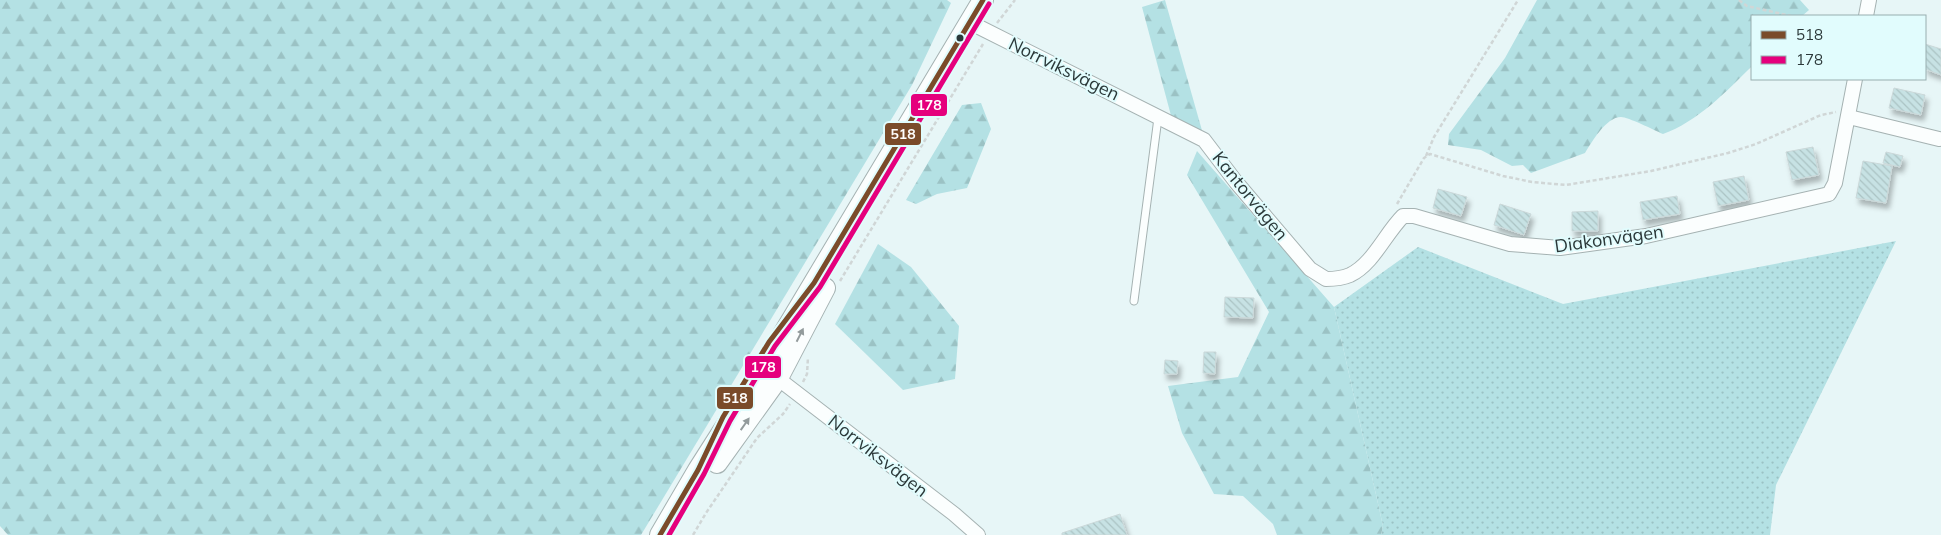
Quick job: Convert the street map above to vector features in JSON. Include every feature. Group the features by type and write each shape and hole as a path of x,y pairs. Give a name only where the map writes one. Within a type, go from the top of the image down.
{"street":[{"path":"698,470 770,373 814,283 983,0"},
{"path":"1866,15 1869,0"},
{"name":"Norrviksvägen","path":"970,22 1139,106 1158,118"},
{"path":"1855,80 1849,117 1939,139"},
{"name":"Diakonvägen","path":"1336,278 1350,275 1361,267 1403,216 1414,216 1510,244 1560,248 1646,236 1818,198 1829,194 1835,183 1849,117"},
{"name":"Kantorvägen","path":"1158,118 1204,140 1236,182 1310,269 1326,279 1336,278"},
{"path":"666,535 770,373 844,250 895,145"},
{"path":"660,535 698,470 723,417 759,359 814,283"},
{"name":"Norrviksvägen","path":"770,373 954,514 978,535"}],"lane":[{"path":"1134,301 1158,118"}],"path":[{"path":"838,286 989,32 1015,0"},
{"path":"1394,210 1426,156 1434,137 1518,0"},
{"path":"1739,0 1747,6 1786,15"},
{"path":"1426,156 1430,154 1476,169 1532,182 1566,185 1651,171 1728,153 1756,144 1821,115 1833,112 1842,113 1849,117"},
{"path":"693,535 758,438 783,414 798,393 807,374 810,362 808,352"}],"green space":[{"path":"0,0 947,0 951,3 912,85 641,535 8,535 0,526"},
{"path":"1165,0 1203,134 1173,123 1142,7"},
{"path":"1537,0 1800,0 1809,10 1803,15 1751,15 1751,67 1711,105 1688,122 1663,134 1629,119 1615,118 1605,125 1585,153 1531,173 1523,165 1512,166 1481,150 1448,145 1449,134 1505,58"},
{"path":"981,103 991,129 967,188 937,194 916,204 906,200 962,105"},
{"path":"1197,151 1334,307 1383,526 1381,535 1277,535 1273,524 1243,496 1214,494 1182,433 1168,386 1238,377 1269,312 1187,175"},
{"path":"1896,241 1776,485 1770,535 1381,535 1383,526 1334,307 1418,247 1563,304"},
{"path":"878,244 911,267 959,326 955,379 903,390 835,324"}],"building":[{"path":"1926,44 1941,49 1941,75 1926,69"},
{"path":"1894,88 1925,95 1921,115 1889,108"},
{"path":"1813,147 1819,175 1792,180 1786,152"},
{"path":"1886,152 1903,156 1900,167 1883,163"},
{"path":"1863,161 1892,166 1886,203 1856,198"},
{"path":"1744,176 1749,200 1718,206 1713,182"},
{"path":"1438,189 1467,197 1461,216 1433,208"},
{"path":"1677,196 1680,214 1643,220 1640,202"},
{"path":"1500,204 1531,214 1524,235 1494,225"},
{"path":"1598,211 1598,231 1572,231 1572,212"},
{"path":"1225,297 1254,298 1253,318 1224,317"},
{"path":"1204,352 1216,352 1215,374 1203,373"},
{"path":"1165,360 1178,361 1177,374 1164,374"},
{"path":"1120,514 1127,535 1062,535 1062,533"}],"transit line":[{"name":"518","path":"660,535 698,470 723,417 769,342 814,283 983,0"},
{"name":"178","path":"669,535 704,474 730,421 775,346 820,287 989,4"}]}
